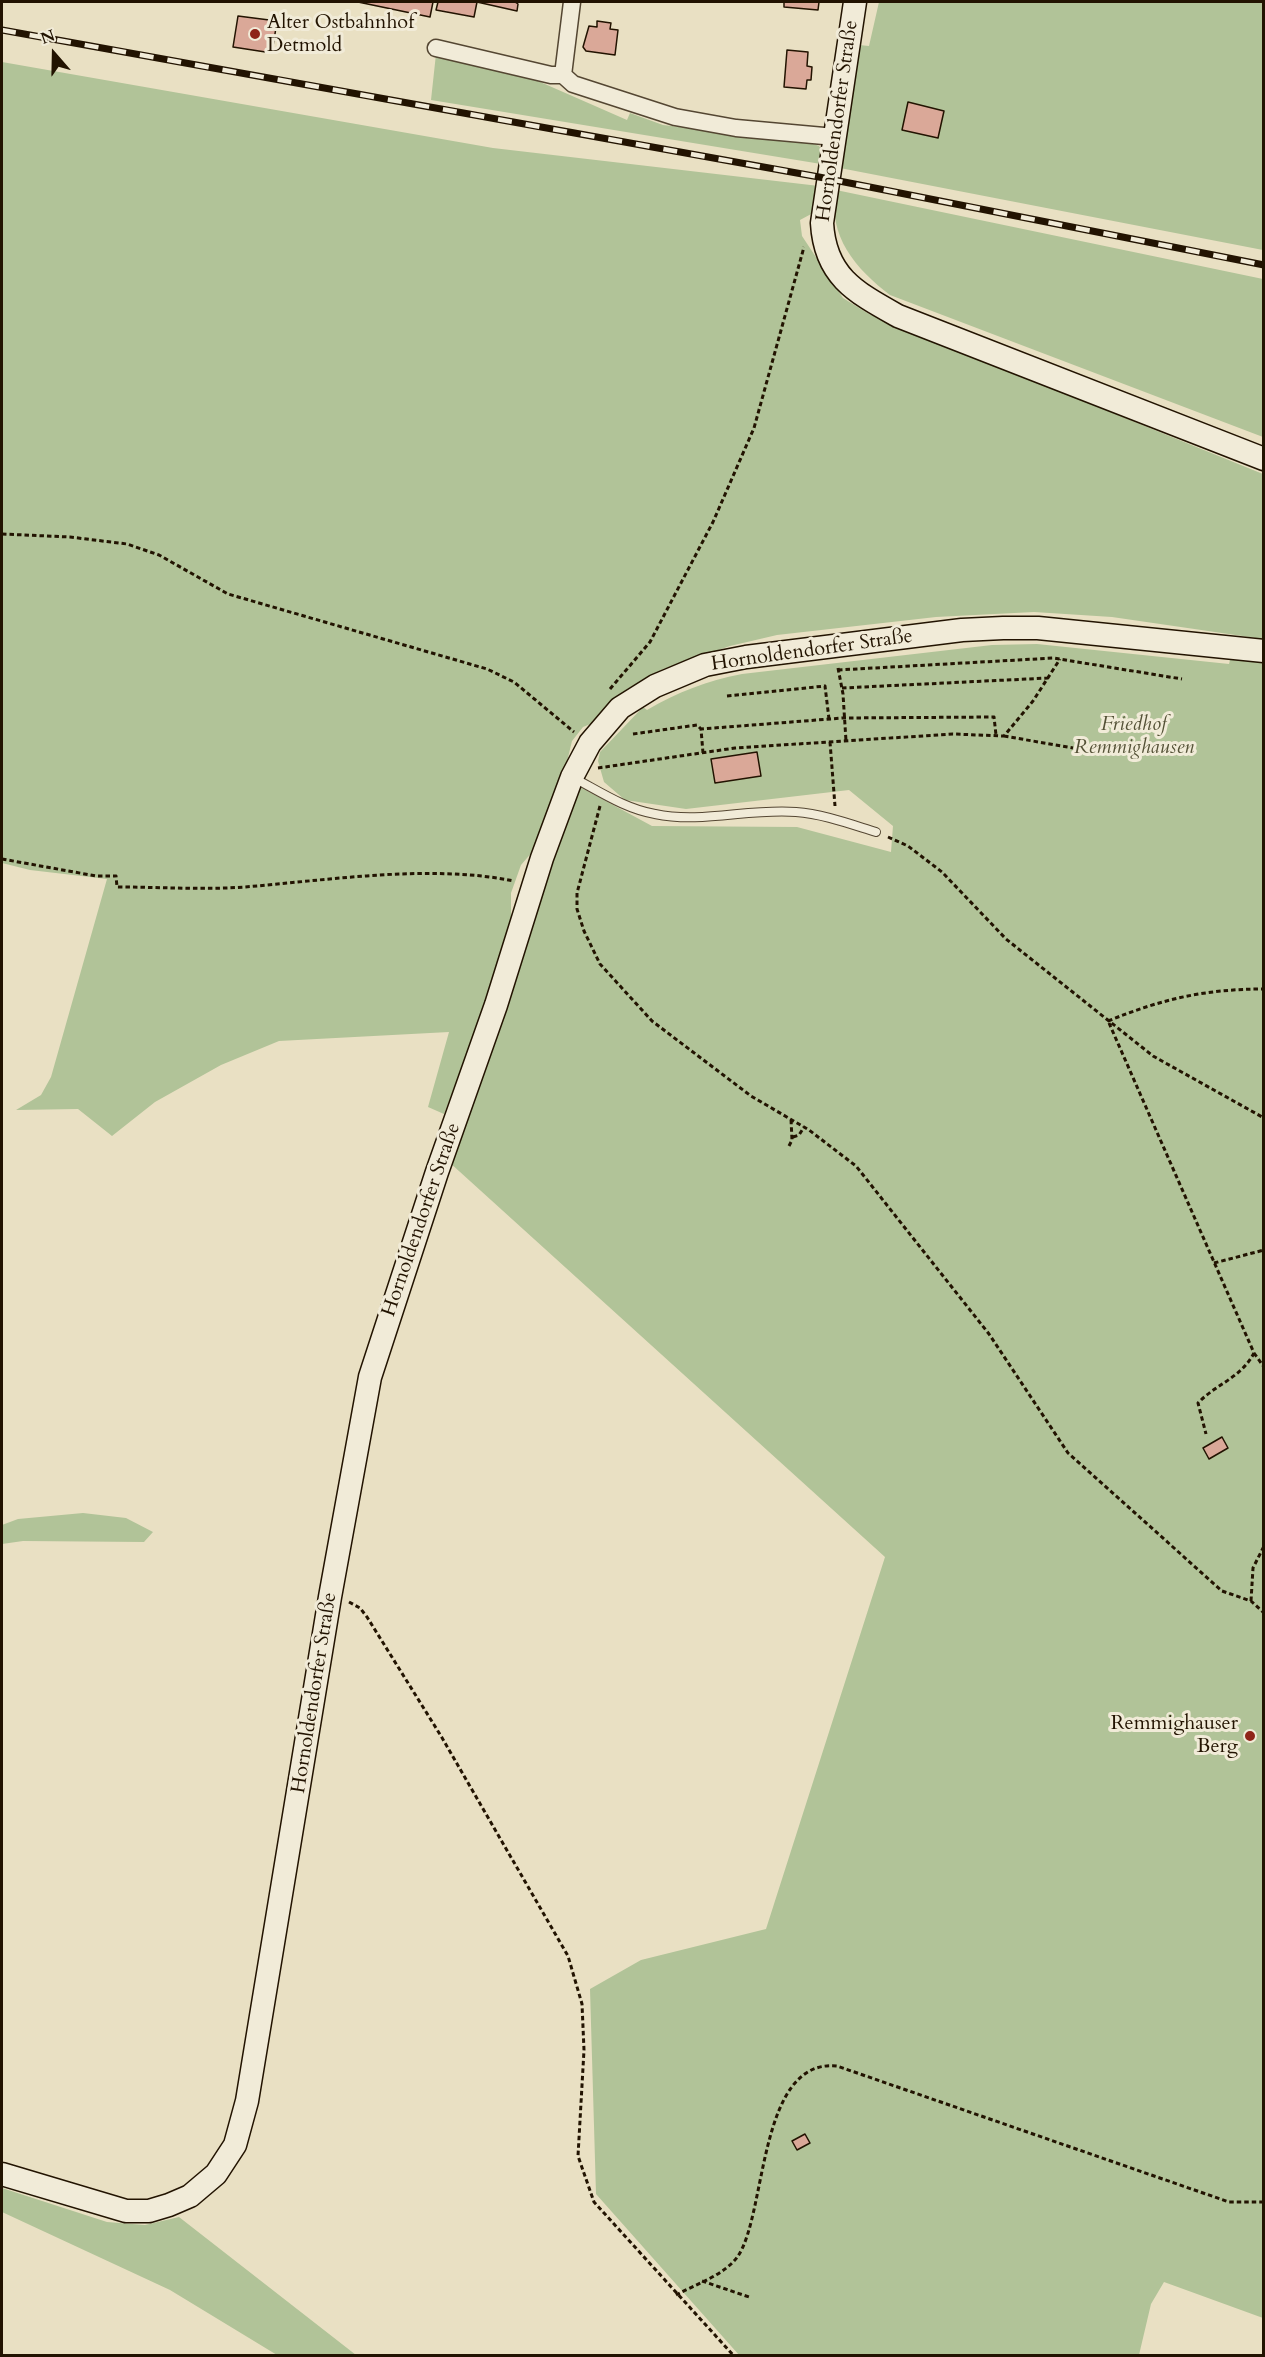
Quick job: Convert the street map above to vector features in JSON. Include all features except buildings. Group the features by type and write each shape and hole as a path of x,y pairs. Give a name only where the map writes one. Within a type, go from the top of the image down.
{"street":[{"path":"563,75 572,2"},
{"name":"Hornoldendorfer Straße","path":"855,2 823,211 822,235 836,270 855,291 898,316 1263,459"},
{"path":"436,48 551,75 563,75 573,84 675,117 736,128 835,137"},
{"name":"Hornoldendorfer Straße","path":"2,2174 105,2206 126,2211 149,2211 180,2201 205,2186 235,2145 247,2101 330,1597 370,1377 437,1172 574,773 603,726 620,708 655,686 705,665 746,657 962,630 1038,628 1263,651"}],"lane":[{"path":"574,773 622,803 653,814 684,818 796,812 836,819 876,832"}],"path":[{"path":"606,692 650,642 717,512 754,428 804,245"},
{"path":"2,534 70,537 127,544 159,555 228,594 487,669 514,682 566,723"},
{"path":"836,646 846,741"},
{"path":"838,670 1013,658 1060,659 1182,679"},
{"path":"1004,736 1060,659"},
{"path":"842,688 1048,678"},
{"path":"727,696 825,686 829,719"},
{"path":"701,729 843,718 994,717 996,735"},
{"path":"574,732 580,723"},
{"path":"633,734 697,725 701,729 703,753"},
{"path":"574,773 703,753 953,734 996,735 1073,748"},
{"path":"830,742 836,819"},
{"path":"603,793 577,893 577,909 584,931 600,964 651,1021 751,1096 804,1127 856,1166 892,1208 989,1334 1068,1453 1222,1591 1251,1601 1263,1613"},
{"path":"876,832 908,846 942,872 1006,939 1153,1056 1263,1118"},
{"path":"2,860 96,876 116,876 117,887 266,885 366,876 425,875 495,877 534,885"},
{"path":"1108,1021 1167,999 1221,989 1263,989"},
{"path":"1108,1021 1254,1353 1263,1367"},
{"path":"789,1146 792,1138 791,1119"},
{"path":"792,1138 799,1135 804,1127"},
{"path":"1214,1263 1263,1250"},
{"path":"1206,1434 1198,1403 1206,1394 1228,1382 1247,1367 1254,1353"},
{"path":"1251,1601 1253,1568 1263,1546"},
{"path":"330,1597 346,1600 360,1608 367,1617 441,1736 568,1956 582,2004 584,2050 578,2156 584,2180 594,2202 676,2295 735,2355"},
{"path":"676,2295 718,2273 738,2256 750,2229 765,2152 788,2092 801,2078 827,2065 837,2066 1229,2202 1263,2202"},
{"path":"702,2281 749,2297"}],"green space":[{"path":"879,2 1263,2 1263,250 840,168 859,45 869,46","holes":["908,103 944,111 938,138 902,130"]},
{"path":"436,54 538,81 627,120 630,113 663,125 811,143 819,146 823,152 821,164 431,100"},
{"path":"2,62 493,148 819,186 813,213 800,220 802,236 843,298 869,314 1263,474 1263,639 1112,617 1034,612 936,617 777,635 730,646 663,669 627,689 593,723 583,727 572,741 564,774 540,843 521,865 511,893 511,926 486,1004 444,1114 428,1107 449,1032 279,1041 221,1065 155,1102 112,1136 78,1109 16,1110 41,1095 51,1077 107,879 30,870 2,863"},
{"path":"836,190 1263,279 1263,437 890,295 866,274 840,237 834,207"},
{"name":"Friedhof Remmighausen","path":"1037,644 1229,664 1231,656 1263,658 1263,2318 1164,2282 1151,2304 1139,2355 739,2355 596,2194 590,1989 641,1960 766,1929 885,1557 449,1162 578,786 652,826 797,827 891,852 893,826 849,790 686,809 625,800 604,782 598,761 600,752 643,707 647,710 693,688 742,674 992,645"},
{"path":"83,1513 126,1518 153,1532 144,1542 23,1541 2,1544 2,1525 18,1519"},
{"path":"2,2188 107,2222 145,2225 179,2217 356,2355 277,2355 170,2290 2,2212"}],"railway":[{"path":"2,30 819,177 1264,265"}],"place":[{"name":"Alter Ostbahnhof Detmold","path":"255,34"},
{"name":"Remmighauser Berg","path":"1250,1736"}]}
